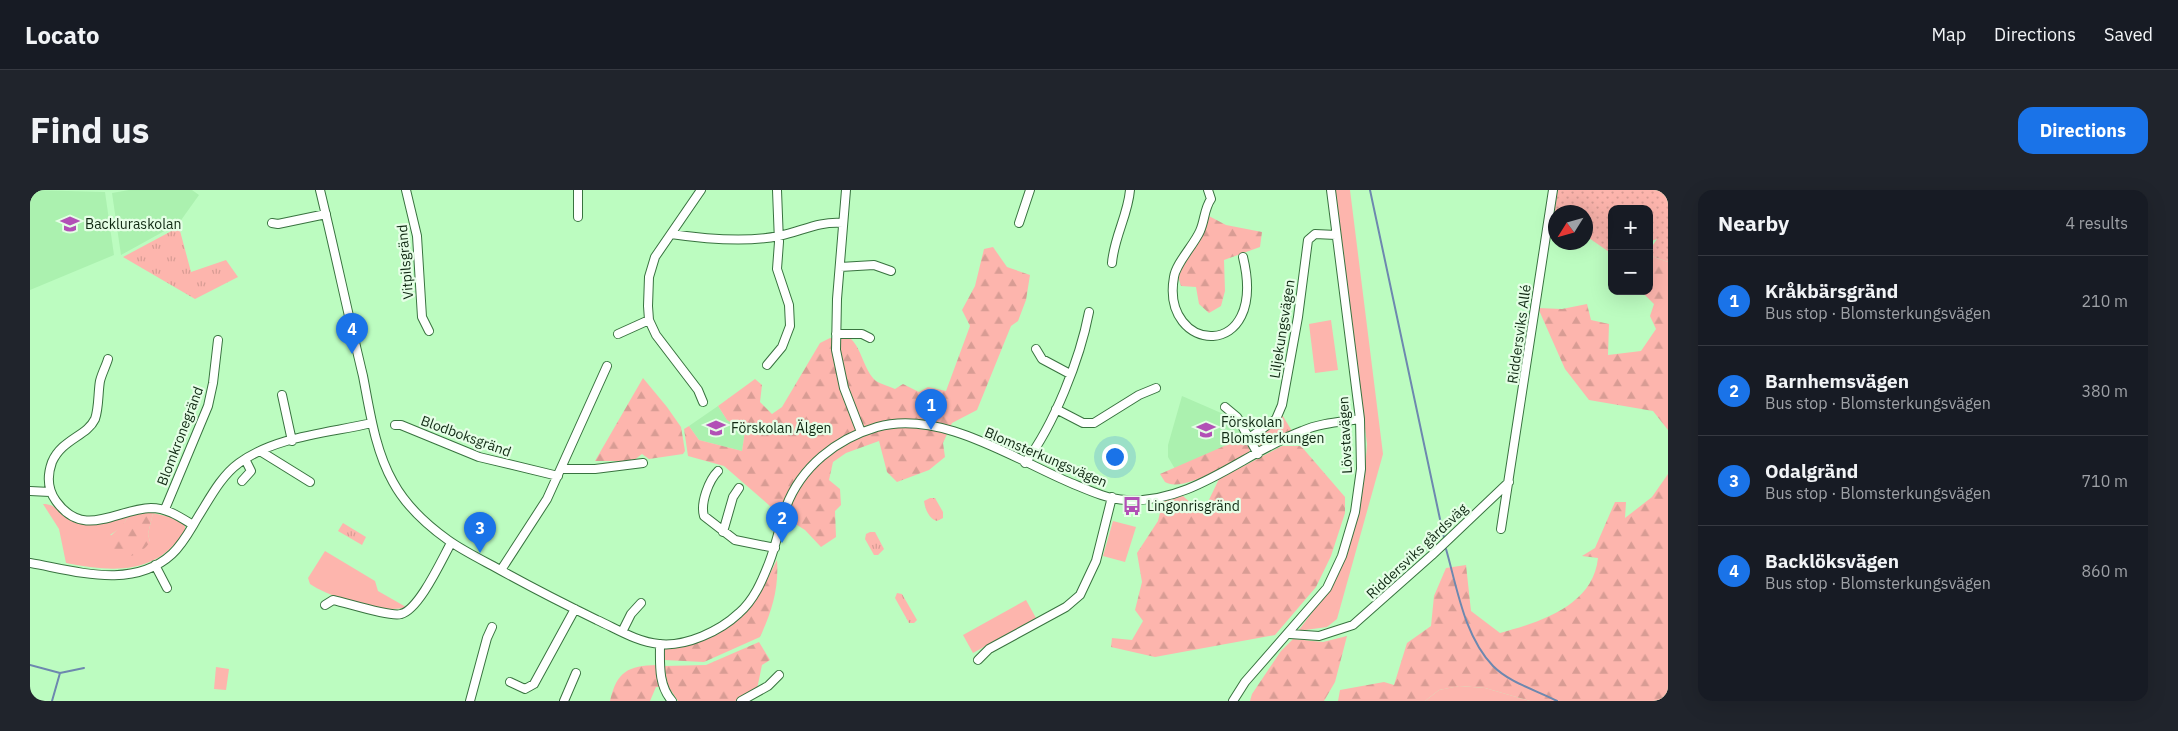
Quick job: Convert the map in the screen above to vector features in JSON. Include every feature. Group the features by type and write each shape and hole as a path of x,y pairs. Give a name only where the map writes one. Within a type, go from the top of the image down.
{"street":[{"name":"Blomsterkungsvägen","path":"320,190 372,422 384,463 401,494 427,524 451,543 622,632 642,640 660,644 675,644 694,639 717,629 739,614 761,582 775,548 785,510 800,481 821,457 834,447 861,432 886,425 900,424 951,430 1099,495 1126,500 1178,493 1210,480 1306,429 1360,420"},
{"name":"Vitpilsgränd","path":"406,190 417,236 422,317 429,331"},
{"path":"578,190 578,217"},
{"path":"701,190 661,247 652,267 648,288 649,320 663,345 698,390 703,402"},
{"path":"767,365 785,342 790,326 789,305 777,269 777,190"},
{"path":"846,190 836,334 841,374 861,432"},
{"path":"1019,223 1030,190"},
{"path":"1112,263 1113,253 1129,206 1130,190"},
{"path":"1208,190 1211,199 1206,206 1200,230 1174,275 1173,287 1177,309 1180,317 1192,332 1199,335 1220,335 1236,326 1244,308 1248,288 1248,278 1243,257"},
{"name":"Lövstavägen","path":"1233,701 1245,682 1290,634 1327,588 1342,556 1355,512 1362,469 1360,420 1331,190"},
{"name":"Riddersviks Allé","path":"1509,482 1553,190"},
{"path":"272,223 278,224 326,214"},
{"path":"671,234 711,238 778,236 814,224 843,223"},
{"name":"Liljekungsvägen","path":"1249,438 1276,419 1282,406 1298,316 1308,240 1315,234 1336,235"},
{"path":"840,267 874,265 883,267 890,272"},
{"path":"1026,463 1045,433 1056,409 1086,330 1089,312"},
{"path":"618,334 649,320"},
{"path":"836,334 862,334 870,338"},
{"name":"Blomkronegränd","path":"165,509 208,406 218,340"},
{"path":"1036,349 1042,359 1070,374"},
{"path":"108,359 101,379 94,419 86,429 66,443 55,457 49,478 50,492 67,513 85,521 102,521 151,508 165,509 194,525"},
{"path":"501,570 547,499 607,366"},
{"path":"1056,409 1083,423 1094,423 1156,388"},
{"path":"282,395 292,440"},
{"path":"1225,407 1237,417 1258,454"},
{"path":"30,563 113,575 133,574 156,565 172,554 194,525 227,474 245,459 260,451 292,440 372,422"},
{"name":"Blodboksgränd","path":"395,425 401,425 479,457 560,473 643,462"},
{"path":"260,451 310,482"},
{"path":"242,481 251,470 245,459"},
{"path":"718,471 710,479 702,513 709,522 735,540 775,548"},
{"path":"1502,529 1509,482"},
{"name":"Riddersviks gårdsväg","path":"1290,634 1319,636 1353,625 1509,482"},
{"path":"723,532 734,497 739,488"},
{"path":"30,492 50,492"},
{"path":"978,660 989,649 1066,607 1080,594 1096,561 1112,497"},
{"path":"325,605 333,600 394,615 406,612 418,601 451,543"},
{"path":"156,565 167,588"},
{"path":"622,632 631,614 641,603"},
{"path":"510,682 521,689 533,686 558,644 575,609"},
{"path":"470,701 487,638 492,627"},
{"path":"660,644 664,690 672,701"},
{"path":"564,701 576,673"},
{"path":"740,701 768,686 778,675"}],"shaded area":[{"name":"Backluraskolan","path":"30,190 105,192 114,255 30,290"},
{"path":"129,190 192,190 199,195 179,223 121,255 112,193"},
{"name":"Förskolan Blomsterkungen","path":"1182,396 1235,419 1245,440 1175,469 1168,457 1168,445"},
{"name":"Förskolan Älgen","path":"718,406 727,420 745,431 742,451 699,440 689,426"}],"green space":[{"path":"1334,190 1350,190 1383,454 1337,619 1327,627 1298,631 1328,588 1339,566 1355,521 1365,471 1367,444"},
{"path":"1558,190 1668,190 1668,262 1653,256 1653,245 1657,239 1653,240 1653,205 1608,205 1608,251 1593,241 1593,205 1555,205"},
{"path":"1207,215 1226,225 1262,232 1260,247 1224,260 1225,291 1221,306 1209,313 1199,304 1196,287 1181,286 1178,276"},
{"path":"179,227 191,272 226,260 238,277 195,299 123,257"},
{"path":"993,247 1007,267 1030,275 1026,300 1018,321 1011,326 977,410 952,423 943,443 945,457 929,470 897,482 887,472 879,441 846,453 833,462 829,480 840,489 841,505 835,511 836,537 821,547 805,530 778,513 724,466 688,456 684,429 689,426 699,440 742,451 745,431 727,420 718,406 755,379 762,385 760,402 772,414 782,407 820,343 830,338 851,339 868,371 880,383 895,389 903,384 919,392 928,387 946,391 970,326 962,310 975,286 984,249"},
{"path":"1653,256 1668,262 1668,430 1653,411 1589,400 1565,369 1538,308 1562,309 1587,304 1591,320 1609,324 1608,355 1641,351 1656,329 1650,316 1654,304 1645,295 1653,295"},
{"path":"1331,320 1338,370 1315,373 1309,324"},
{"path":"643,378 681,427 685,451 683,454 649,459 642,454 633,461 595,461"},
{"path":"1281,413 1292,431 1261,448 1257,446 1253,438"},
{"path":"1245,437 1251,448 1248,454 1206,476 1183,484 1173,484 1165,482 1160,474"},
{"path":"1282,446 1301,446 1345,497 1345,513 1331,556 1316,587 1275,635 1155,657 1111,647 1112,638 1132,640 1143,621 1135,610 1142,582 1137,553 1158,521 1163,500 1183,496 1195,507 1206,506 1219,479"},
{"path":"1668,474 1668,701 1530,701 1485,688 1460,686 1439,690 1425,701 1338,701 1340,690 1384,682 1394,685 1407,643 1431,626 1434,596 1446,568 1466,565 1471,611 1500,633 1547,617 1562,609 1575,600 1594,575 1598,558 1582,556 1595,548 1615,502 1626,502 1625,518 1652,497"},
{"path":"935,498 943,512 943,518 937,521 930,516 925,507 924,501"},
{"path":"43,504 52,506 71,519 80,522 96,524 129,515 122,527 110,535 150,542 148,534 153,513 170,517 185,525 185,530 174,545 161,556 147,563 116,569 66,563 59,529"},
{"path":"142,512 153,513 148,534 150,542 141,551 132,556 108,557 103,549 108,539 123,525 129,515"},
{"path":"1113,521 1136,527 1125,562 1103,556"},
{"path":"343,523 366,537 362,545 338,531"},
{"path":"875,532 884,549 878,555 874,555 865,539 866,534"},
{"path":"325,551 375,581 378,591 406,607 384,609 371,607 343,599 310,584 308,578"},
{"path":"777,560 777,580 774,599 760,637 704,662 664,660 664,651 667,647 739,617 760,593"},
{"path":"897,593 902,594 917,620 914,623 909,623 895,598"},
{"path":"1026,600 1036,618 973,653 963,635"},
{"path":"1347,636 1335,682 1324,701 1250,701 1252,694 1281,651 1293,639 1323,642"},
{"path":"759,642 770,660 762,665 757,689 735,701 678,701 668,686 664,666 706,665"},
{"path":"657,665 660,687 656,687 650,701 610,701 616,683 625,672 638,667"},
{"path":"216,667 229,669 226,690 214,689"},
{"path":"1459,686 1485,688 1530,701 1425,701 1439,690"}],"waterway":[{"path":"1370,190 1444,538"},
{"path":"1446,549 1468,626 1483,654 1493,666 1507,677 1557,701"},
{"path":"30,665 60,673 84,668"},
{"path":"52,701 60,673"}],"place":[{"name":"Backluraskolan","path":"70,224"},
{"name":"Backlöksvägen","path":"352,354"},
{"name":"Förskolan Älgen","path":"716,428"},
{"name":"Kråkbärsgränd","path":"931,430"},
{"name":"Förskolan Blomsterkungen","path":"1206,430"},
{"name":"Lingonrisgränd","path":"1132,506"},
{"name":"Barnhemsvägen","path":"782,543"},
{"name":"Odalgränd","path":"480,553"}]}
